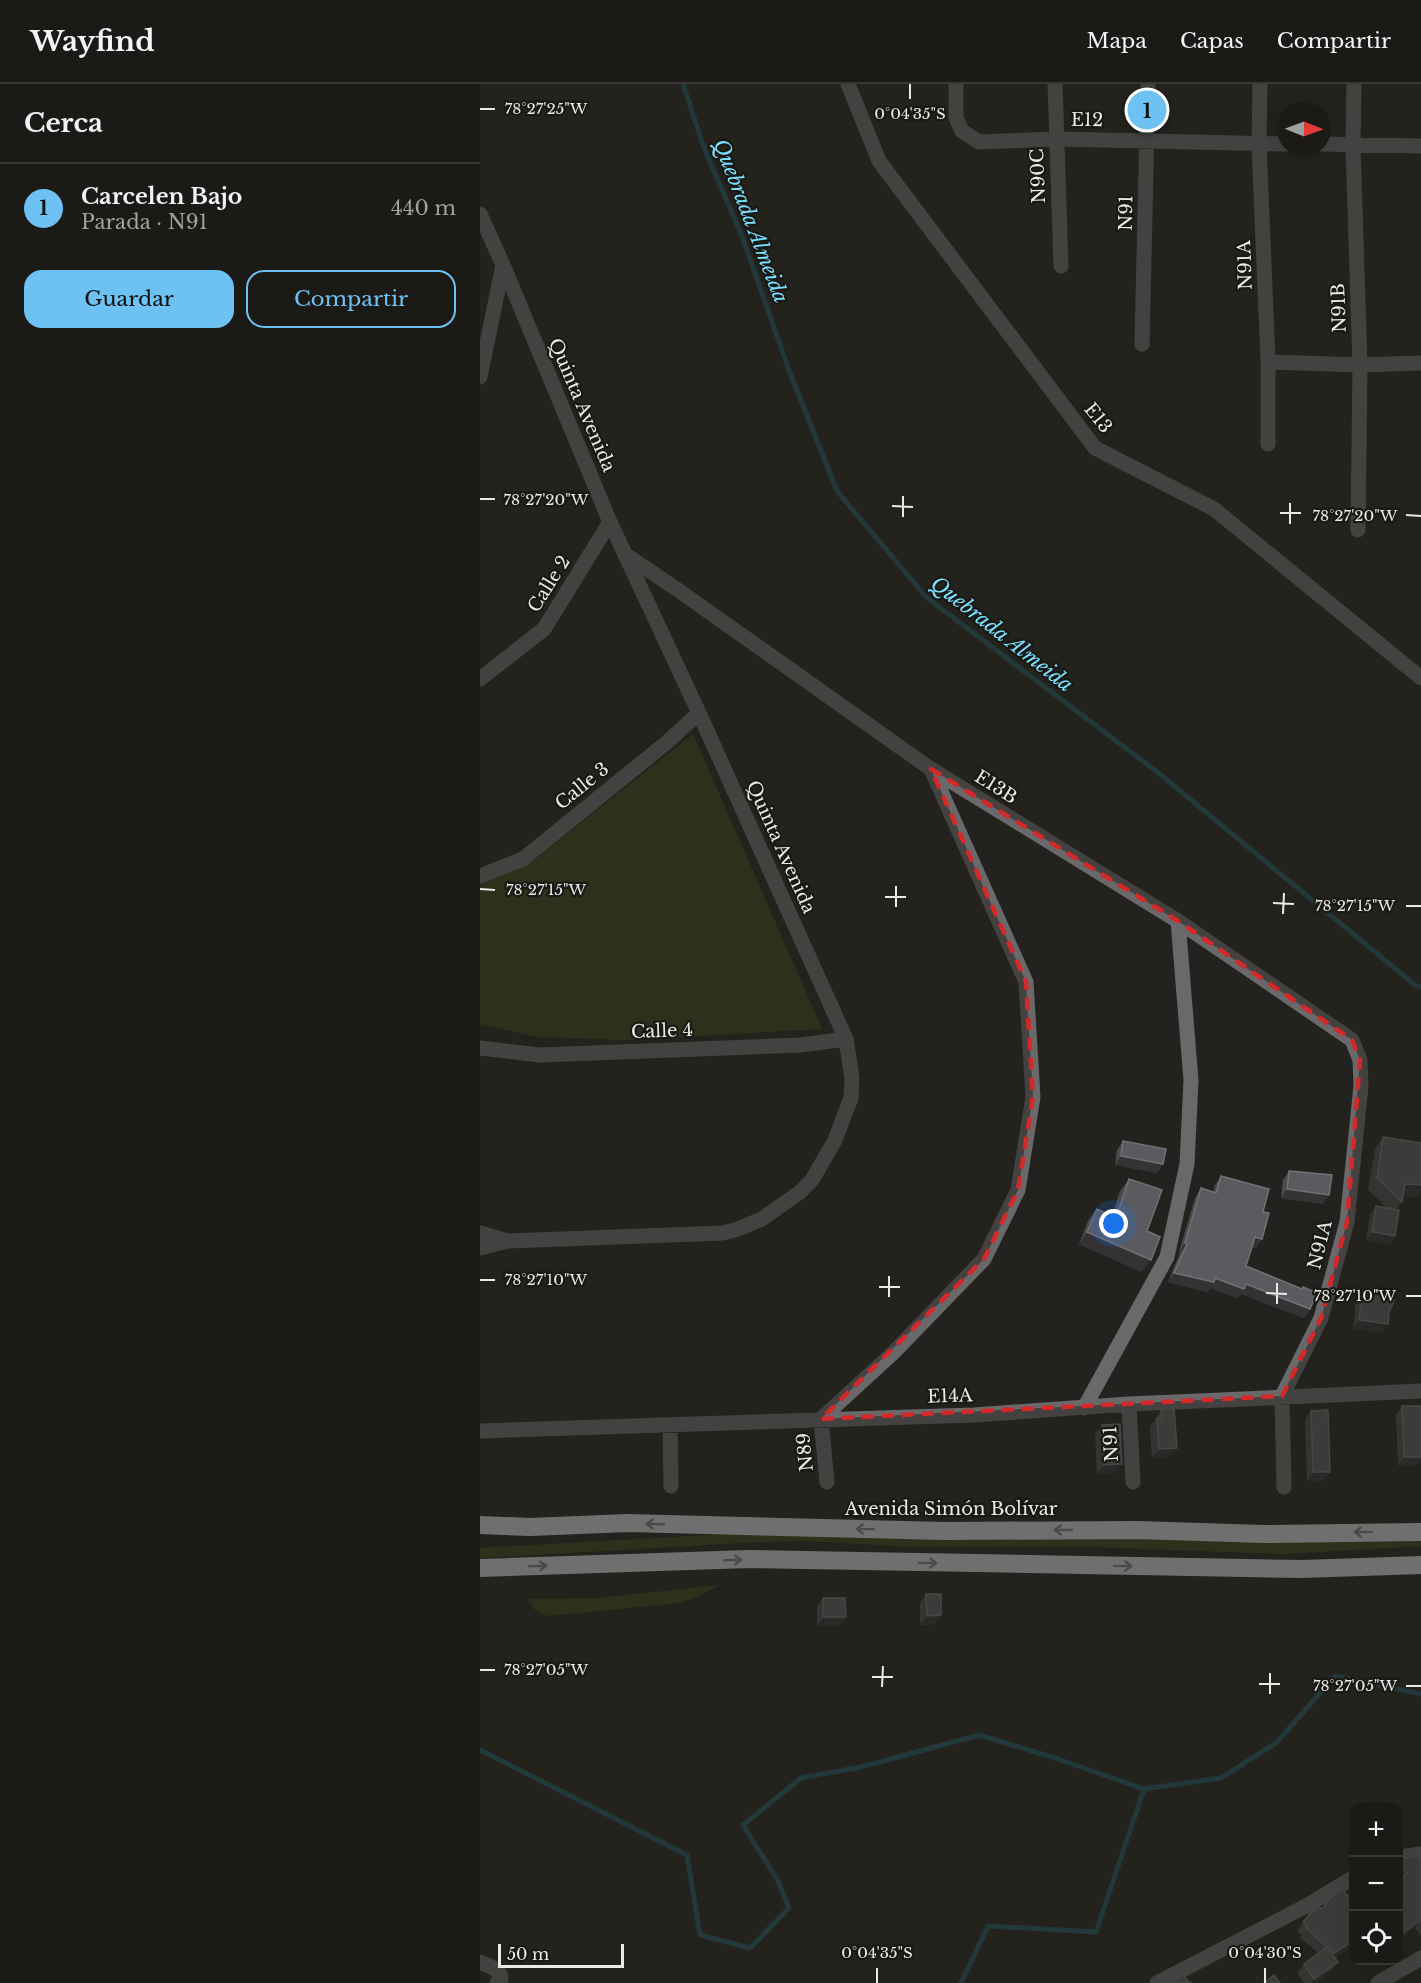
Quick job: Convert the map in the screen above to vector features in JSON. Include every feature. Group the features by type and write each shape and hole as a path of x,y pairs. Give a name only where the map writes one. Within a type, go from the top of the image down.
{"highway":[{"name":"Avenida Simón Bolívar","path":"480,1525 498,1527 627,1523 945,1531 1137,1530 1264,1534 1421,1532"},
{"path":"480,1568 749,1559 1302,1569 1421,1565"}],"street":[{"name":"E13","path":"848,84 879,161 1095,448 1214,509 1421,678"},
{"name":"E12","path":"956,84 956,118 962,131 980,142 1056,139 1277,144"},
{"name":"N90C","path":"1055,84 1061,266"},
{"name":"N91","path":"1142,344 1148,84"},
{"name":"N91A","path":"1260,84 1259,144 1268,362 1268,444"},
{"name":"N91B","path":"1354,84 1353,145 1360,365 1358,530"},
{"path":"1331,144 1421,146"},
{"name":"Quinta Avenida","path":"480,214 610,522 846,1039 852,1078 851,1098 835,1140 812,1180 800,1192 762,1219 738,1229 703,1235 507,1241 480,1248"},
{"path":"480,377 503,265"},
{"path":"1268,362 1360,365 1421,363"},
{"name":"Calle 2","path":"480,679 544,629 610,522"},
{"name":"E13B","path":"627,556 931,769 1178,921 1352,1040"},
{"name":"Calle 3","path":"480,876 523,859 666,743 699,713"},
{"path":"821,1419 893,1353 984,1259 1018,1190 1033,1097 1026,982 931,769"},
{"path":"1083,1408 1167,1257 1187,1164 1191,1080 1178,921"},
{"name":"Calle 4","path":"480,1048 540,1055 801,1045 846,1039"},
{"name":"N91A","path":"1284,1487 1282,1396 1321,1318 1347,1222 1361,1086 1360,1059 1352,1040"},
{"path":"480,1233 507,1241"},
{"name":"E14A","path":"480,1431 974,1415 1128,1404 1421,1391"},
{"name":"N91","path":"1128,1404 1133,1482"},
{"name":"N89","path":"821,1419 827,1482"},
{"path":"670,1425 671,1486"},
{"path":"1403,1856 1421,1854"},
{"path":"1156,1983 1308,1905 1349,1879"},
{"path":"1378,1983 1421,1958"},
{"path":"480,1962 498,1977"}],"highlighted area":[{"path":"931,769 1178,921 1352,1040 1360,1060 1347,1222 1321,1318 1282,1396 821,1419 984,1259 1018,1190 1033,1097 1026,982"}],"green space":[{"path":"693,734 822,1029 626,1040 538,1037 480,1024 480,884 533,861"},
{"path":"758,1532 1421,1535 1421,1546 1282,1554 1095,1547 917,1547 808,1541 480,1558 480,1548"},
{"path":"720,1585 679,1603 548,1616 535,1610 527,1599 598,1598"}],"building":[{"path":"1383,1137 1421,1143 1421,1185 1405,1184 1402,1202 1377,1178"},
{"path":"1123,1141 1166,1149 1163,1164 1121,1156"},
{"path":"1289,1171 1332,1175 1329,1195 1287,1189"},
{"path":"1221,1176 1269,1189 1263,1212 1269,1213 1262,1239 1255,1237 1246,1266 1317,1293 1310,1309 1246,1284 1244,1289 1215,1278 1214,1282 1174,1273 1187,1244 1185,1243 1201,1188 1216,1193"},
{"path":"1129,1179 1162,1190 1147,1231 1160,1237 1151,1260 1087,1232 1097,1209 1116,1218"},
{"path":"1376,1206 1399,1210 1395,1236 1372,1232"},
{"path":"1363,1291 1388,1294 1388,1299 1394,1300 1388,1324 1359,1320"},
{"path":"1402,1406 1421,1406 1421,1457 1404,1457"},
{"path":"1174,1409 1177,1448 1159,1449 1157,1418 1162,1418 1161,1410"},
{"path":"1328,1410 1330,1472 1313,1472 1311,1411"},
{"path":"1120,1424 1122,1464 1104,1465 1102,1425"},
{"path":"926,1594 941,1594 941,1615 927,1616"},
{"path":"823,1598 845,1598 846,1617 823,1617"},
{"path":"1419,1856 1421,1859 1421,1920 1403,1933 1403,1877 1407,1873 1403,1870 1403,1858"},
{"path":"1342,1890 1349,1896 1349,1944 1334,1953 1328,1948 1338,1962 1314,1979 1304,1964 1327,1947 1306,1928 1308,1927 1303,1922 1317,1906 1322,1909 1330,1898"},
{"path":"1182,1975 1191,1983 1170,1983"},
{"path":"1274,1975 1280,1983 1264,1983"}],"waterway":[{"name":"Quebrada Almeida","path":"683,84 704,148 742,236 790,373 837,491 926,597 1156,771 1415,985 1421,987"},
{"path":"480,1750 687,1855 700,1935 750,1948 789,1908 778,1881 743,1825 801,1778 861,1767 979,1735 1144,1789 1221,1778 1276,1743 1335,1676 1421,1694"},
{"path":"961,1983 988,1926 1096,1932 1144,1789"}],"place":[{"name":"Carcelen Bajo","path":"1147,110"}]}
